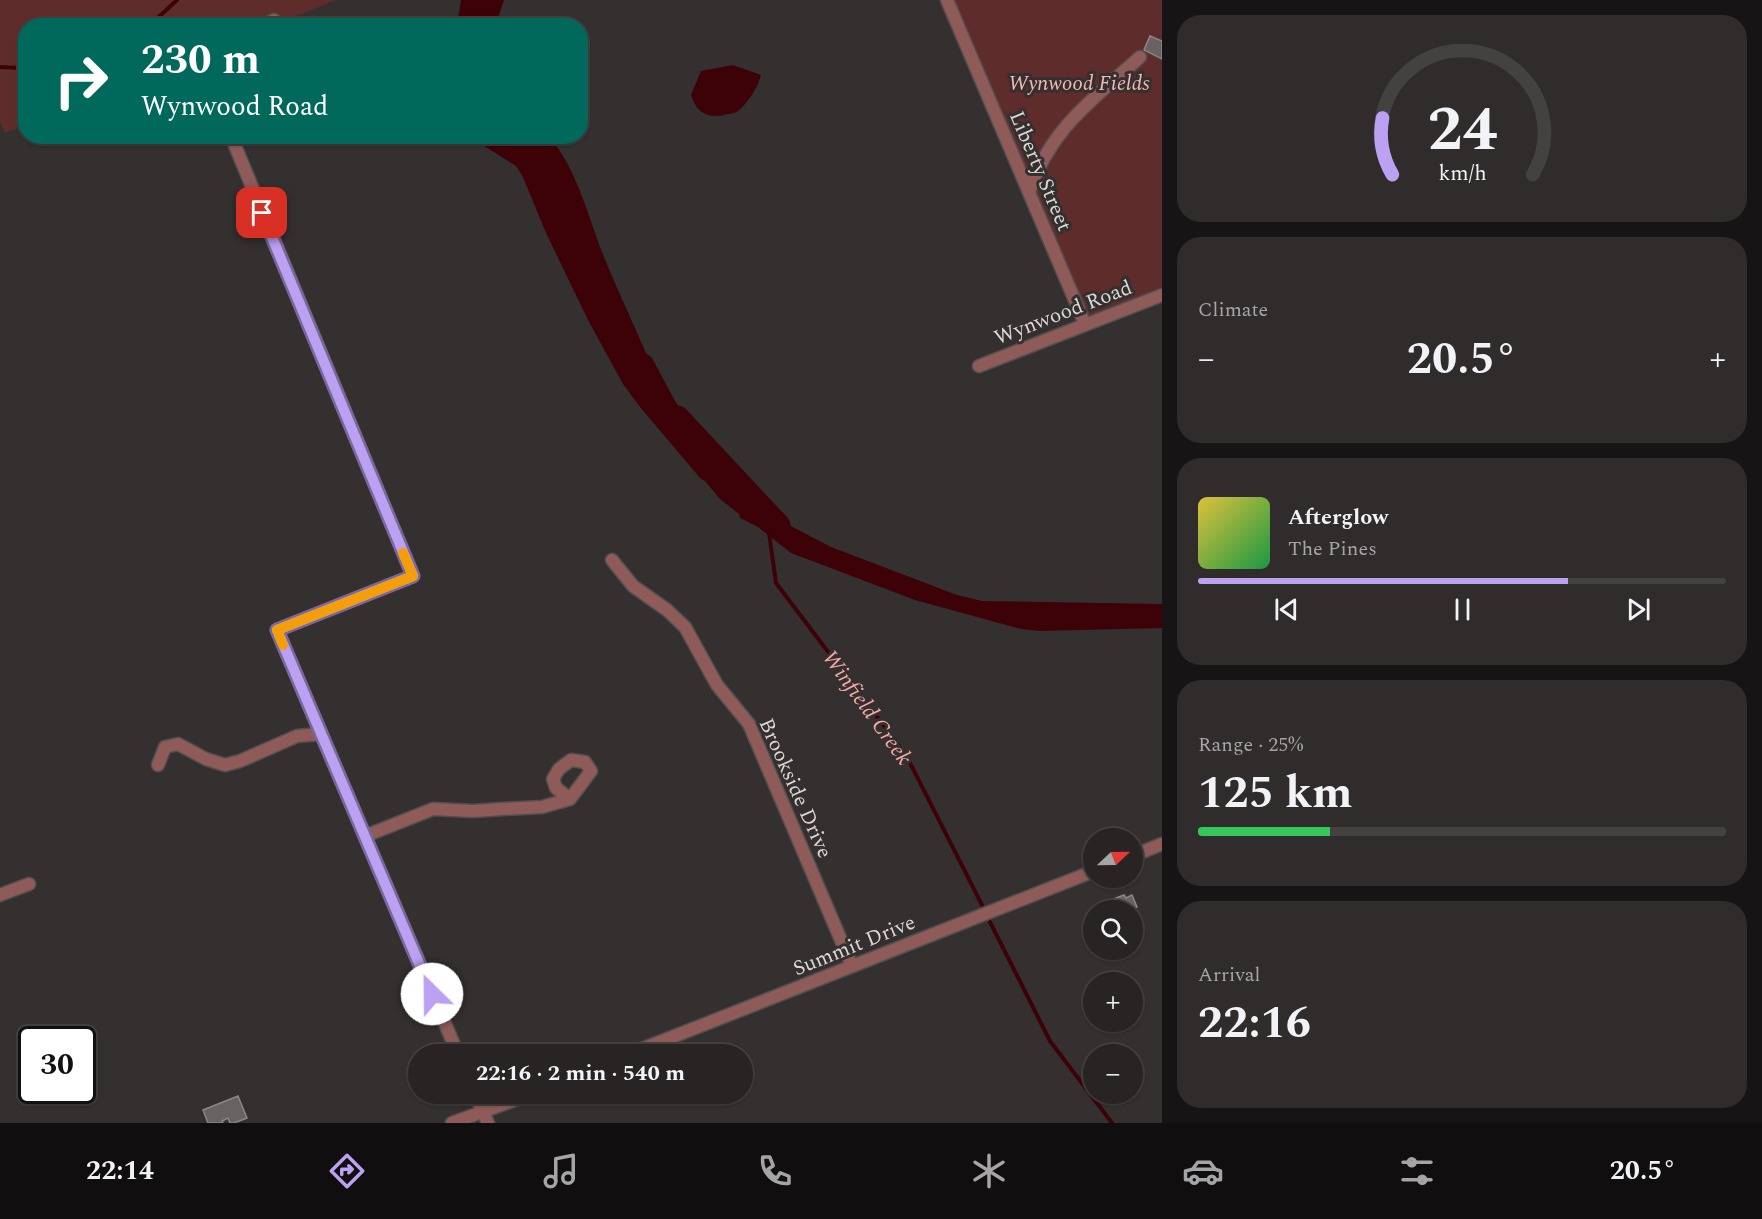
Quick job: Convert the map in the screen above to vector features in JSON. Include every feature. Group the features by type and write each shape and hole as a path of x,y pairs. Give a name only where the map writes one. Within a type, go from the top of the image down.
{"street":[{"name":"Liberty Street","path":"947,0 1085,324"},
{"path":"1029,192 1045,153 1061,131 1140,57"},
{"path":"234,144 413,576 277,630 454,1044"},
{"name":"Wynwood Road","path":"979,366 1162,295"},
{"name":"Brookside Drive","path":"612,560 633,586 667,610 685,627 717,685 749,724 852,966"},
{"path":"158,765 165,747 178,744 206,759 225,765 297,736 316,722"},
{"path":"297,736 321,734"},
{"path":"365,836 433,809 473,811 542,807 570,799"},
{"path":"1143,852 1162,844"},
{"name":"Summit Drive","path":"654,1044 1083,875"},
{"path":"0,895 29,884"},
{"path":"452,1123 485,1117 511,1104"}],"green space":[{"path":"0,0 336,0 291,18 18,18 18,128 5,133 0,121"},
{"name":"Wynwood Fields","path":"954,0 1162,0 1162,287 1088,316"}],"shaded area":[{"path":"461,0 504,0 498,18 458,18"},
{"path":"733,65 761,75 758,85 738,111 715,116 705,114 697,107 691,95 701,71"},
{"path":"481,144 554,144 574,178 604,257 646,353 652,358 681,412 716,467 748,496 785,523 831,547 957,595 982,601 1162,604 1162,628 1040,631 1021,629 915,600 791,553 758,527 740,518 739,514 720,499 700,478 623,384 588,320 516,166"}],"building":[{"path":"1150,36 1162,41 1162,59 1144,50"},
{"path":"1124,895 1126,898 1132,895 1134,900 1111,900"},
{"path":"238,1096 247,1118 234,1123 230,1123 228,1118 222,1121 223,1123 208,1123 203,1110"}],"waterway":[{"path":"158,18 177,0"},
{"path":"0,67 18,68"},
{"path":"678,416 780,525"},
{"name":"Winfield Creek","path":"769,533 776,583 906,755 982,905"},
{"name":"Winfield Creek","path":"990,922 1050,1041 1112,1123"}],"slow traffic":[{"path":"283,645 277,630 413,576 403,553"}],"route":[{"path":"262,213 413,576 277,630 432,994"}]}
